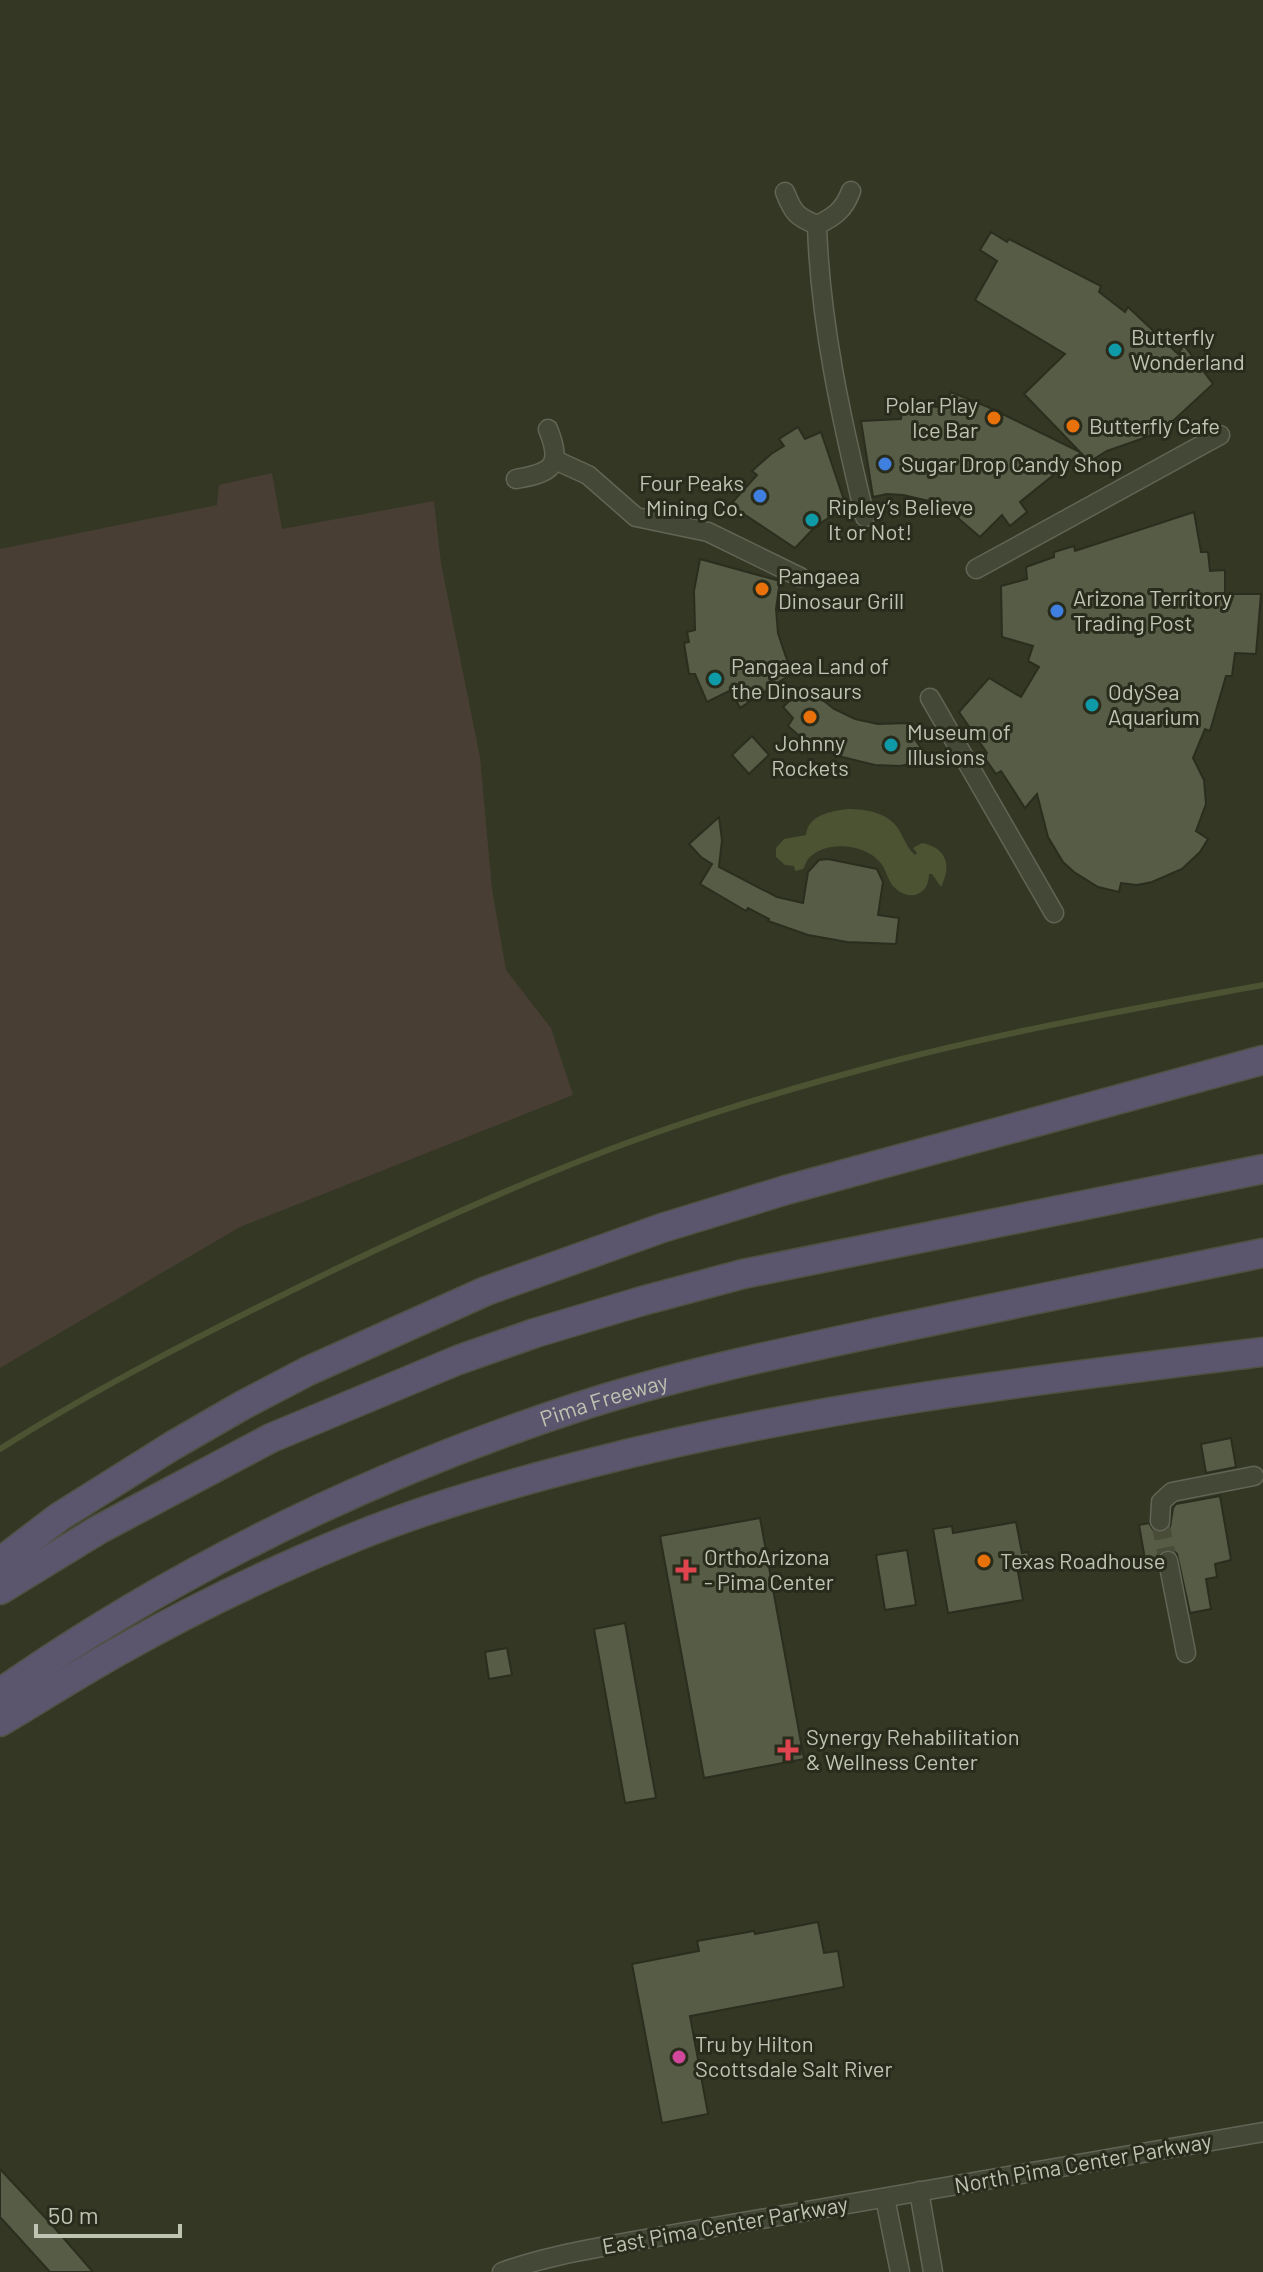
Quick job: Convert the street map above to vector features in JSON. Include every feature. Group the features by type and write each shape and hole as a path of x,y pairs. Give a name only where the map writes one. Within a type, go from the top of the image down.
{"highway":[{"path":"0,1562 59,1517 243,1405 308,1371 486,1291 662,1228 786,1190 1263,1060"},
{"path":"0,1590 98,1530 271,1438 416,1377 535,1333 743,1274 1263,1169"},
{"name":"Pima Freeway","path":"0,1693 111,1620 200,1569 376,1484 472,1444 660,1384 786,1352 1263,1253"},
{"path":"0,1722 124,1648 227,1594 357,1536 518,1482 637,1451 804,1415 916,1397 1263,1352"}],"street":[{"path":"785,192 790,207 799,218 817,225 835,216 846,204 851,191"},
{"path":"817,225 818,273 840,412 865,517"},
{"path":"516,479 550,470 555,460 548,429"},
{"path":"976,569 1220,435"},
{"path":"555,460 588,475 636,517 708,532 800,577"},
{"path":"930,698 1054,913"},
{"path":"1160,1521 1161,1502 1172,1492 1254,1476"},
{"path":"1168,1561 1186,1653"},
{"name":"North Pima Center Parkway","path":"903,2194 1263,2132"},
{"path":"900,2272 903,2194"},
{"path":"903,2194 933,2272"},
{"name":"East Pima Center Parkway","path":"502,2272 568,2253 903,2194"}],"shaded area":[{"path":"272,473 282,529 434,501 441,563 480,757 492,889 506,970 551,1028 573,1095 240,1227 0,1368 0,549 217,505 219,485"},
{"path":"848,809 868,811 887,818 897,827 915,855 917,853 913,848 922,843 937,849 946,865 941,887 929,874 922,891 907,895 892,885 884,868 872,855 845,846 816,852 803,869 795,871 794,866 785,865 776,857 776,848 784,839 806,835 816,819"}],"building":[{"path":"991,232 1101,286 1099,292 1125,312 1128,307 1178,354 1184,345 1213,384 1161,432 1107,451 1089,462 1081,453 1020,502 1027,512 1010,526 1002,515 980,537 951,512 929,501 903,495 873,497 861,421 901,419 903,406 945,407 951,392 1080,452 1024,394 1065,354 975,300 997,261 980,250"},
{"path":"798,427 805,439 821,432 846,506 815,527 795,548 730,505 757,475 752,471 784,446 779,439"},
{"name":"OdySea Aquarium","path":"1194,512 1201,552 1208,552 1210,571 1225,570 1225,594 1261,594 1256,654 1235,653 1232,676 1226,676 1210,731 1205,729 1193,758 1204,780 1206,804 1196,831 1208,839 1200,852 1182,869 1152,882 1137,885 1121,883 1119,892 1098,887 1063,862 1048,837 1037,794 1025,808 1001,771 996,774 984,757 987,753 959,712 989,678 1021,697 1039,667 1028,661 1033,646 1002,637 1001,586 1027,579 1026,567 1054,557 1054,552 1074,546 1075,551"},
{"path":"700,559 780,581 776,609 778,633 794,672 740,708 731,690 707,702 695,674 689,674 684,643 689,642 687,632 695,630 694,591"},
{"path":"805,686 834,709 855,719 878,724 908,723 908,730 930,760 900,766 875,765 838,756 804,740 788,726 793,718 783,707"},
{"path":"752,736 769,755 749,774 732,755"},
{"path":"719,817 722,840 719,867 777,897 803,903 808,872 819,860 877,869 883,882 878,915 899,918 896,944 847,942 808,935 768,921 748,908 746,911 700,884 712,864 689,844"},
{"path":"1231,1438 1236,1467 1206,1473 1201,1444"},
{"path":"1220,1496 1231,1560 1215,1564 1217,1577 1206,1579 1211,1609 1190,1613 1177,1554 1165,1549 1157,1556 1156,1563 1146,1565 1139,1525 1149,1523 1154,1531 1165,1532 1170,1527 1176,1504"},
{"path":"760,1518 804,1759 704,1778 660,1536"},
{"name":"Texas Roadhouse","path":"1016,1522 1022,1553 1028,1552 1031,1570 1018,1572 1023,1600 948,1613 933,1529 952,1526 953,1533"},
{"path":"907,1550 916,1605 885,1610 876,1555"},
{"path":"625,1623 656,1798 625,1803 594,1629"},
{"path":"507,1648 512,1675 489,1679 485,1652"},
{"path":"818,1922 824,1953 838,1951 844,1987 690,2016 708,2114 662,2123 632,1964 699,1951 697,1941"},
{"path":"0,2169 93,2272 50,2272 0,2217"}],"waterway":[{"path":"0,1449 150,1362 305,1284 479,1203 622,1145 774,1094 936,1050 1263,985"}],"tunnel":[{"path":"1160,1521 1168,1561"}],"place":[{"name":"Butterfly Wonderland","path":"1115,350"},
{"name":"Polar Play Ice Bar","path":"994,418"},
{"name":"Butterfly Cafe","path":"1073,426"},
{"name":"Sugar Drop Candy Shop","path":"885,464"},
{"name":"Four Peaks Mining Co.","path":"760,496"},
{"name":"Ripley’s Believe It or Not!","path":"812,520"},
{"name":"Pangaea Dinosaur Grill","path":"762,589"},
{"name":"Arizona Territory Trading Post","path":"1057,611"},
{"name":"Pangaea Land of the Dinosaurs","path":"715,679"},
{"name":"OdySea Aquarium","path":"1092,705"},
{"name":"Johnny Rockets","path":"810,717"},
{"name":"Museum of Illusions","path":"891,745"},
{"name":"Texas Roadhouse","path":"984,1561"},
{"name":"OrthoArizona - Pima Center","path":"686,1570"},
{"name":"Synergy Rehabilitation & Wellness Center","path":"788,1750"},
{"name":"Tru by Hilton Scottsdale Salt River","path":"679,2057"}]}
